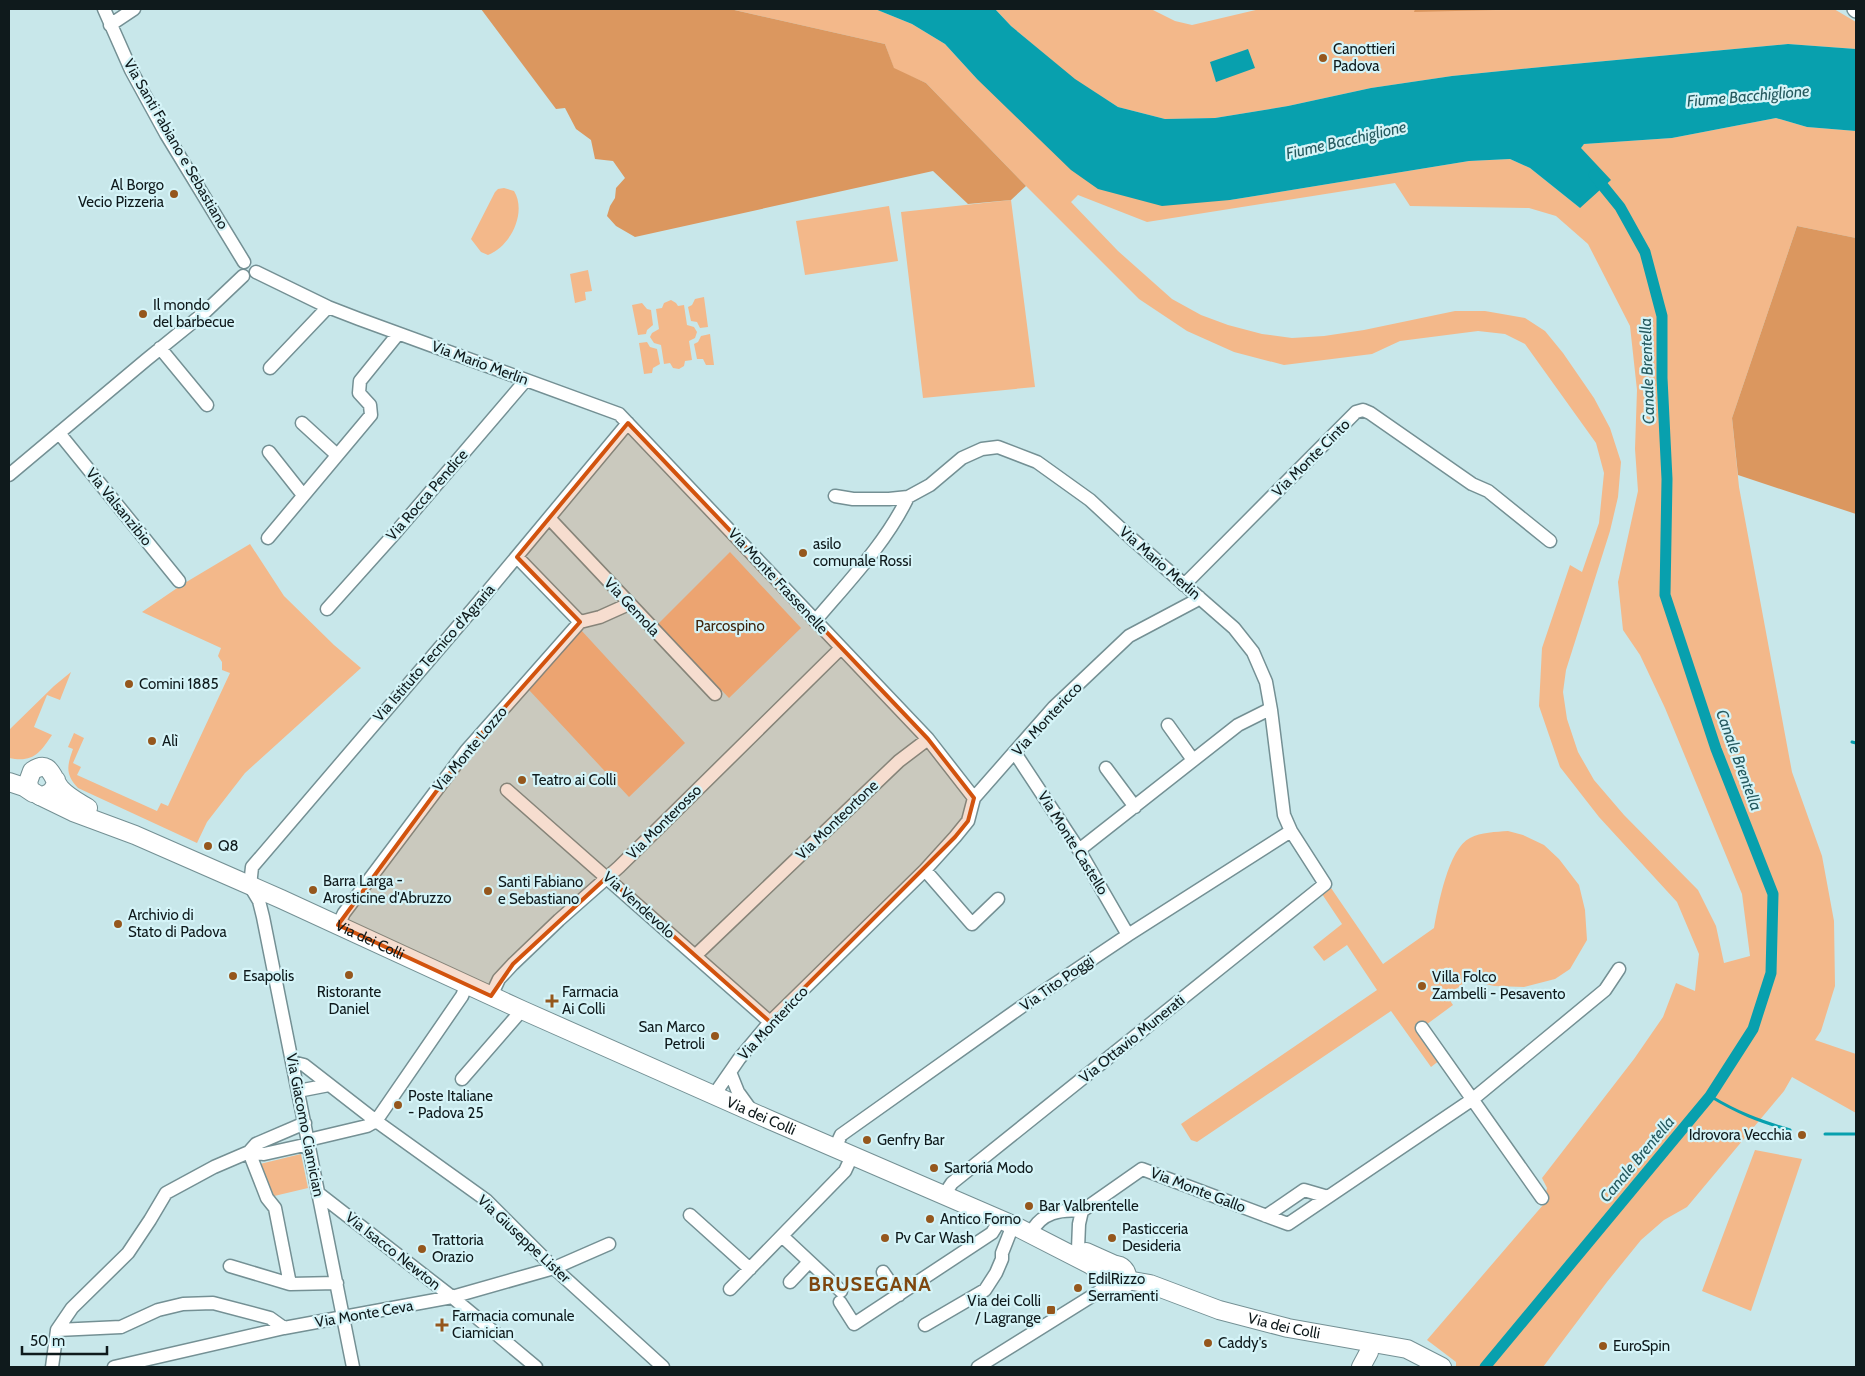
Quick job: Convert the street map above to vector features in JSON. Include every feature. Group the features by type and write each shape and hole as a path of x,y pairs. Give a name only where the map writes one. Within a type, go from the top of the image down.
{"main road":[{"name":"Via dei Colli","path":"9,771 48,769 59,787 69,797 135,835"},
{"path":"32,771 28,782 37,794 50,793 55,786 56,780"},
{"name":"Via dei Colli","path":"9,782 24,787 72,812 135,835 338,925 522,1010 852,1156 1007,1222 1053,1247 1091,1264 1109,1276"},
{"name":"Via dei Colli","path":"1032,1234 1056,1240 1078,1249 1109,1276 1119,1288 1127,1280 1150,1284 1219,1310 1279,1326 1407,1350 1436,1364"},
{"path":"1361,1367 1369,1352 1370,1343"}],"street":[{"name":"Via Santi Fabiano e Sebastiano","path":"104,9 131,70 166,134 244,262 252,262 256,272"},
{"path":"110,25 134,9"},
{"path":"243,276 240,267 244,262"},
{"path":"243,276 250,277 256,272"},
{"name":"Via Mario Merlin","path":"256,272 328,307 619,414 628,423"},
{"path":"9,475 204,313 243,276"},
{"path":"270,368 328,307"},
{"path":"268,538 371,415 370,405 358,393 360,381 398,334"},
{"path":"160,348 207,405"},
{"name":"Via Rocca Pendice","path":"327,609 396,532 526,380"},
{"name":"Via Monte Cinto","path":"1184,585 1356,412 1363,410 1370,412 1472,484 1488,491 1550,541"},
{"path":"302,423 337,455"},
{"name":"Via Istituto Tecnico d'Agraria","path":"250,886 252,867 258,858 517,557 628,423"},
{"name":"Via Monte Frassenelle","path":"628,423 840,649 928,739"},
{"name":"Via Valsanzibio","path":"59,433 179,581"},
{"name":"Via Mario Merlin","path":"835,496 853,499 889,500 908,497 930,485 962,458 982,449 998,447 1037,462 1090,500 1234,628 1253,652 1266,682 1272,710 1284,815 1291,831 1325,884 1323,886"},
{"path":"269,452 303,495"},
{"path":"815,621 868,556 900,513 908,497"},
{"name":"Via Gemola","path":"549,518 715,694"},
{"path":"517,557 580,622 600,617 629,604"},
{"name":"Via Montericco","path":"714,1095 770,1022 925,870 968,821 974,798 1054,708 1128,636 1195,601 1199,597"},
{"name":"Via Monte Lozzo","path":"338,925 344,913 466,751 580,622"},
{"name":"Via Monterosso","path":"491,996 499,979 512,964 607,877 840,649"},
{"path":"1079,850 1238,726 1266,711 1272,710"},
{"path":"1168,725 1193,760"},
{"path":"928,739 974,798"},
{"name":"Via Monteortone","path":"696,955 898,761 928,739"},
{"name":"Via Monte Castello","path":"1015,753 1079,850 1128,935"},
{"path":"1106,768 1135,807"},
{"name":"Via Vendevolo","path":"507,790 770,1022"},
{"name":"Via Tito Poggi","path":"835,1148 841,1135 1031,1000 1128,935 1291,831"},
{"path":"925,870 972,924 998,899"},
{"name":"Via Giacomo Ciamician","path":"250,886 258,901 263,917 353,1367"},
{"name":"Via Ottavio Munerati","path":"944,1195 952,1183 1323,886"},
{"name":"Via Monte Gallo","path":"1082,1211 1142,1169 1288,1224 1473,1099 1605,990 1619,969"},
{"path":"249,1152 264,1154 368,1126 376,1121 467,984"},
{"path":"462,1079 522,1010"},
{"path":"1422,1028 1542,1198"},
{"name":"Via Giuseppe Lister","path":"292,1062 304,1065 376,1121 486,1200 554,1268 663,1367"},
{"name":"Via Montericco","path":"730,1072 738,1092 752,1112"},
{"path":"298,1091 329,1084"},
{"path":"52,1367 57,1330 72,1308 128,1253 166,1193 214,1167 249,1152 256,1144 305,1123"},
{"path":"249,1152 267,1198 275,1208 290,1284"},
{"path":"730,1289 845,1171 852,1156"},
{"path":"1266,1216 1304,1190 1328,1197"},
{"name":"Via Isacco Newton","path":"318,1193 452,1297 536,1367"},
{"path":"1032,1234 1036,1223 1047,1215 1060,1210 1082,1211 1077,1240 1078,1249"},
{"path":"690,1215 750,1269"},
{"path":"782,1236 840,1296 854,1324 992,1234 1007,1222"},
{"path":"925,1325 985,1290 1002,1259 1007,1222"},
{"name":"Via Monte Ceva","path":"114,1367 284,1328 452,1297 554,1268 609,1244"},
{"path":"790,1282 809,1262"},
{"path":"230,1266 290,1284 337,1283"},
{"path":"883,1272 899,1295"},
{"path":"983,1366 1109,1276"},
{"path":"57,1330 121,1327 158,1310 183,1304 213,1303 270,1318 284,1328"},
{"path":"72,1308 86,1329"}],"highlighted area":[{"path":"628,423 928,739 974,798 968,821 955,837 770,1022 607,877 513,964 491,996 338,925 466,751 580,622 517,557"}],"green space":[{"path":"730,9 875,9 912,24 945,44 977,79 1230,200 1469,161 1510,159 1530,168 1580,208 1580,148 1584,144 1672,138 1776,118 1807,127 1856,131 1856,238 1797,226 1732,418 1739,487 1792,772 1822,856 1834,921 1835,986 1821,1031 1815,1040 1856,1054 1856,1113 1792,1077 1784,1091 1687,1207 1664,1220 1641,1240 1543,1367 1456,1367 1456,1362 1427,1340 1543,1205 1547,1188 1542,1178 1634,1059 1663,1017 1676,983 1695,991 1699,954 1677,902 1599,817 1560,767 1539,706 1542,648 1570,565 1582,572 1599,523 1604,473 1596,443 1525,344 1505,334 1478,331 1400,341 1372,354 1284,365 1234,352 1187,331 1139,299 926,83 894,69 885,44","holes":["1395,183 1410,206 1529,208 1556,216 1588,244 1630,326 1637,390 1635,449 1638,491 1618,582 1623,630 1640,655 1665,708 1742,894 1750,956 1724,963 1716,926 1698,890 1624,815 1594,780 1578,752 1567,719 1563,692 1566,670 1610,531 1618,497 1621,462 1610,428 1594,398 1563,353 1545,331 1525,318 1485,311 1455,311 1364,330 1324,336 1292,338 1262,334 1228,325 1201,315 1172,299 1118,251 1071,202 1078,195 1147,222"]},
{"name":"Canottieri Padova","path":"995,9 1151,9 1175,21 1192,25 1260,9 1834,9 1856,22 1856,49 1788,44 1452,76 1371,88 1288,106 1215,118 1165,119 1118,107 1074,79 1011,26"},
{"path":"504,188 514,191 518,199 518,218 515,228 504,244 488,255 481,252 471,239 495,192 498,189"},
{"path":"1011,200 1035,387 923,398 901,212"},
{"path":"889,206 898,261 805,275 796,221"},
{"path":"588,270 592,291 585,292 586,300 575,303 570,274"},
{"path":"704,297 708,327 700,328 697,322 691,321 688,307 692,305 695,299"},
{"path":"671,300 678,306 684,305 687,325 694,327 697,332 695,338 689,341 692,360 685,361 684,366 679,369 673,368 670,363 664,364 661,345 654,343 650,337 652,333 659,329 656,309 662,308 664,303"},
{"path":"642,303 647,309 651,310 653,325 647,330 646,334 638,335 632,305"},
{"path":"710,334 714,365 706,365 703,359 697,359 694,344 698,342 701,336"},
{"path":"647,342 650,347 657,349 660,364 653,368 652,373 644,374 639,343"},
{"path":"250,544 284,596 334,645 361,668 245,773 207,822 197,843 78,788 68,770 73,749 68,747 74,733 84,738 73,763 81,767 77,775 157,811 161,803 168,806 230,673 222,670 222,662 218,656 221,648 142,612 183,584"},
{"name":"Parcospino","path":"730,552 801,628 729,698 658,624"},
{"path":"581,630 685,743 629,797 529,690"},
{"path":"71,672 60,700 47,695 34,727 52,735 48,741 39,752 30,758 9,758 9,730"},
{"path":"1508,831 1523,835 1544,845 1559,859 1579,885 1585,910 1587,940 1570,969 1555,979 1524,987 1494,986 1468,980 1447,996 1453,1005 1419,1030 1440,1060 1431,1067 1391,1011 1197,1142 1191,1140 1181,1124 1377,990 1347,945 1324,961 1313,947 1342,924 1322,894 1331,888 1383,964 1434,928 1445,879 1462,844 1470,838 1479,835"},
{"path":"1755,1150 1802,1159 1751,1311 1702,1291"},
{"path":"301,1154 308,1188 270,1197 260,1164"}],"shaded area":[{"path":"481,9 730,9 885,44 894,68 926,83 1026,186 1011,200 968,204 933,171 635,237 616,226 607,216 615,198 616,188 625,178 613,161 595,159 591,140 576,129 565,108 556,109"},
{"path":"1415,9 1541,9 1414,12"},
{"path":"1797,226 1856,238 1856,514 1738,475 1732,418"}],"water":[{"name":"Fiume Bacchiglione","path":"875,9 995,9 1011,26 1075,79 1118,107 1165,119 1215,118 1288,106 1371,88 1452,76 1788,44 1856,49 1856,131 1807,127 1776,118 1672,138 1584,144 1581,148 1611,180 1580,208 1530,168 1510,159 1469,161 1230,200 1162,206 1098,189 1071,170 977,79 945,44 912,24"},
{"path":"1248,49 1255,68 1216,82 1210,62"}],"waterway":[{"name":"Canale Brentella","path":"1485,1367 1710,1096 1753,1029 1771,973 1773,894 1716,749 1665,595 1667,479 1662,378 1662,316 1645,252 1620,207 1594,175"},
{"path":"1852,742 1856,743"},
{"path":"1710,1096 1749,1116 1790,1130"},
{"path":"1825,1134 1856,1134"}],"place":[{"name":"Canottieri Padova","path":"1323,58"},
{"name":"Al Borgo Vecio Pizzeria","path":"174,194"},
{"name":"Il mondo del barbecue","path":"143,314"},
{"name":"asilo comunale Rossi","path":"803,553"},
{"name":"Comini 1885","path":"129,684"},
{"name":"Alì","path":"152,741"},
{"name":"Teatro ai Colli","path":"522,780"},
{"name":"Q8","path":"208,846"},
{"name":"Barra Larga - Arosticine d'Abruzzo","path":"313,890"},
{"name":"Santi Fabiano e Sebastiano","path":"488,891"},
{"name":"Archivio di Stato di Padova","path":"118,924"},
{"name":"Ristorante Daniel","path":"349,975"},
{"name":"Esapolis","path":"233,976"},
{"name":"Villa Folco Zambelli - Pesavento","path":"1422,986"},
{"name":"Farmacia Ai Colli","path":"552,1001"},
{"name":"San Marco Petroli","path":"715,1036"},
{"name":"Poste Italiane - Padova 25","path":"398,1105"},
{"name":"Idrovora Vecchia","path":"1802,1135"},
{"name":"Genfry Bar","path":"867,1140"},
{"name":"Sartoria Modo","path":"934,1168"},
{"name":"Bar Valbrentelle","path":"1029,1206"},
{"name":"Antico Forno","path":"930,1219"},
{"name":"Pv Car Wash","path":"885,1238"},
{"name":"Pasticceria Desideria","path":"1112,1238"},
{"name":"Trattoria Orazio","path":"422,1249"},
{"name":"EdilRizzo Serramenti","path":"1078,1288"},
{"name":"Via dei Colli / Lagrange","path":"1051,1310"},
{"name":"Farmacia comunale Ciamician","path":"442,1325"},
{"name":"Caddy's","path":"1208,1343"},
{"name":"EuroSpin","path":"1603,1346"}],"district":[{"name":"BRUSEGANA","path":"870,1284"}]}
